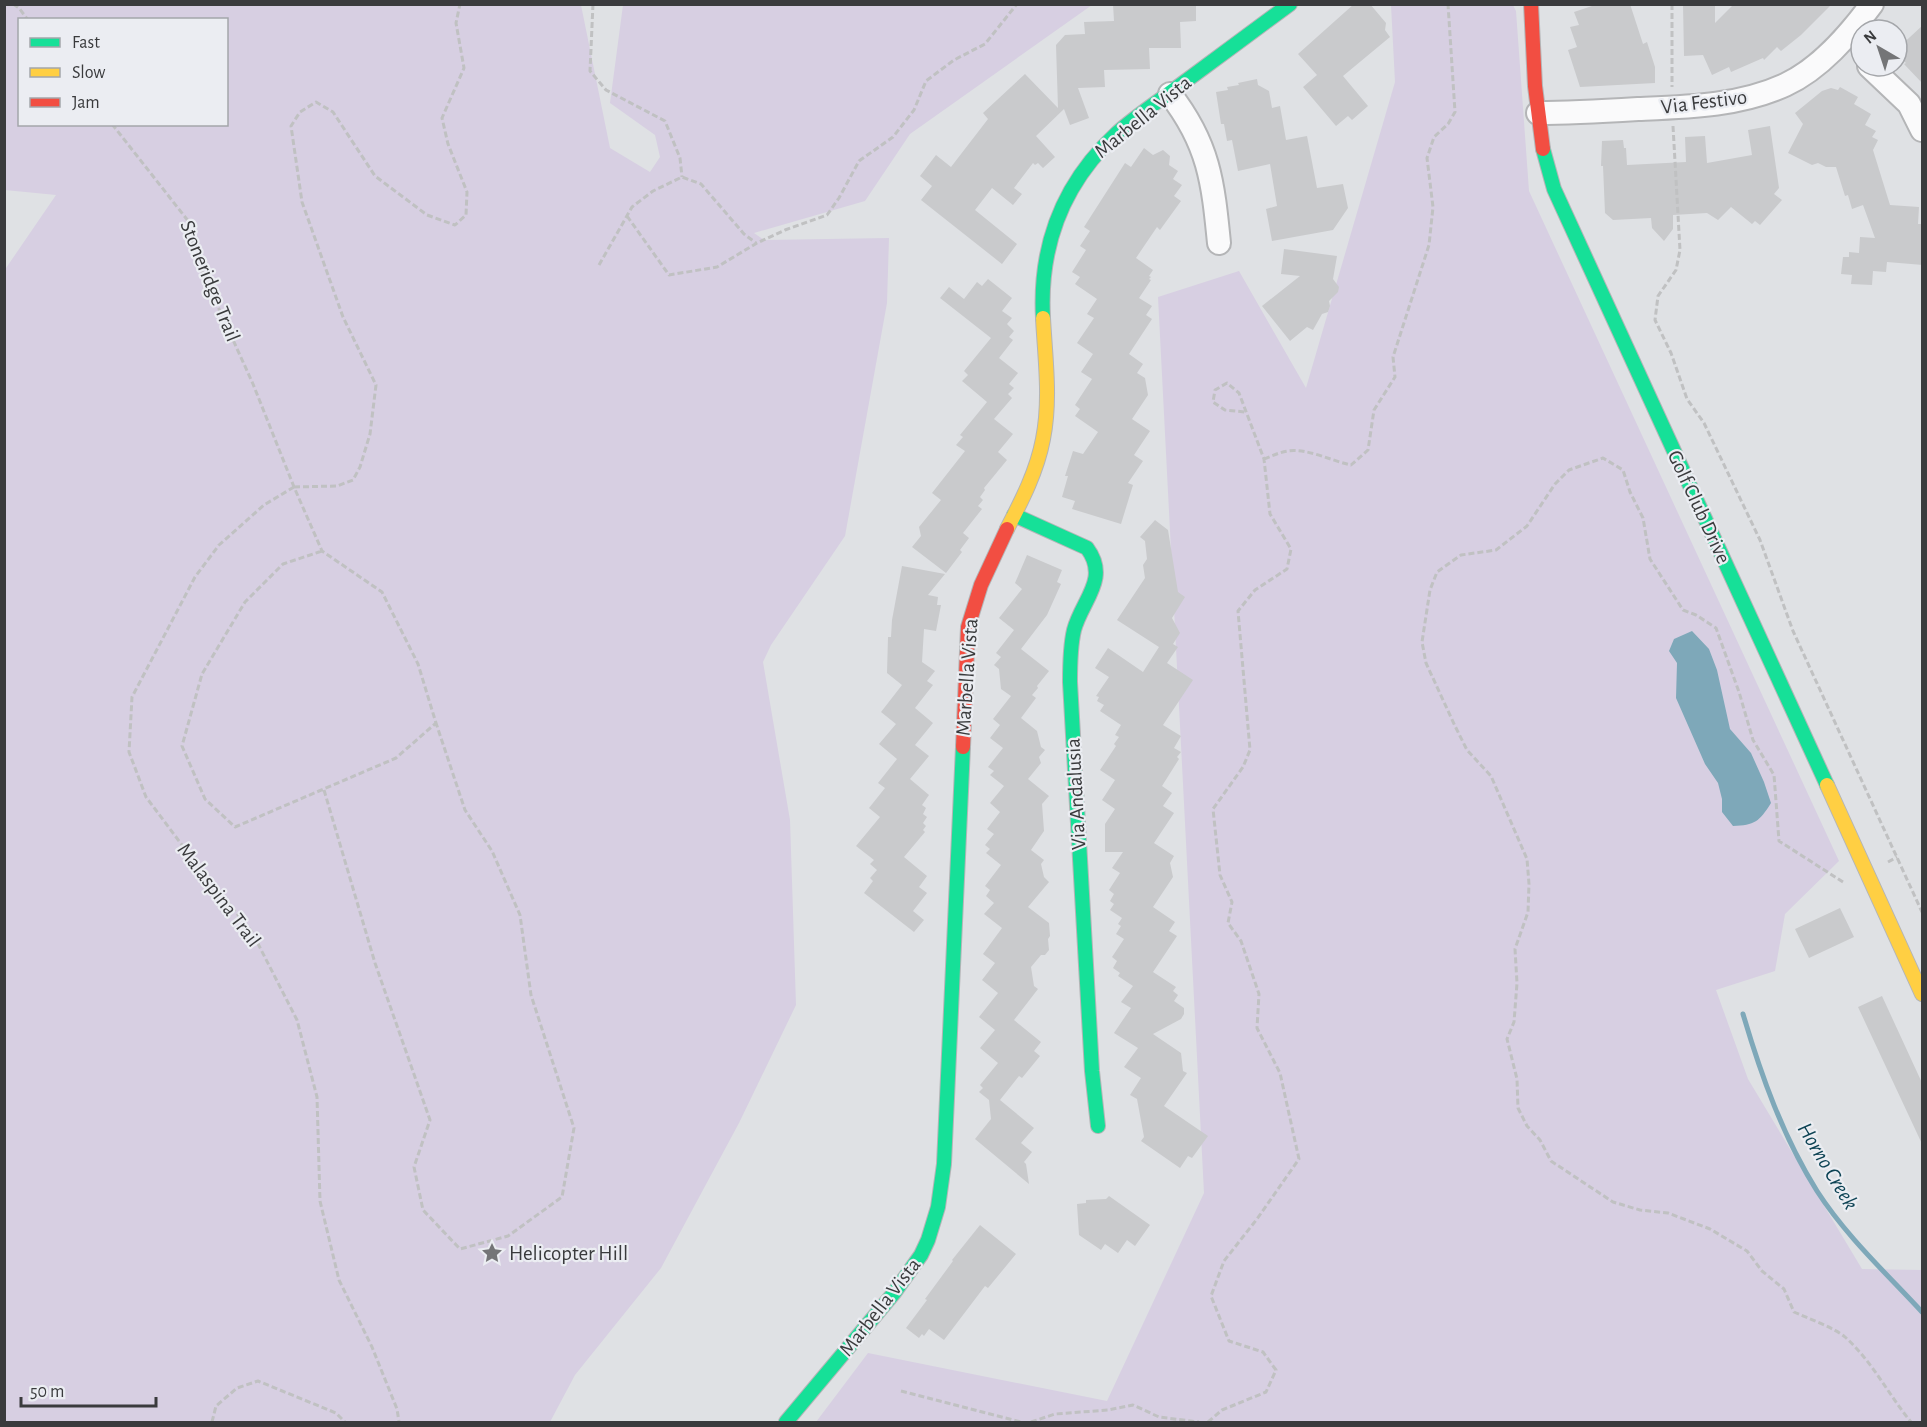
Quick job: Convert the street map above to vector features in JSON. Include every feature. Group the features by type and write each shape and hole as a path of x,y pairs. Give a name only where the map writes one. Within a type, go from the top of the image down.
{"street":[{"name":"Marbella Vista","path":"786,1422 908,1275 928,1240 938,1207 945,1153 968,627 982,580 1036,467 1043,440 1047,412 1042,288 1052,227 1071,187 1092,158 1119,131 1290,4"},
{"name":"Golf Club Drive","path":"1531,4 1541,144 1554,189 1923,994"},
{"name":"Via Festivo","path":"1538,113 1723,104 1768,92 1787,84 1816,64 1841,41 1872,4"},
{"path":"1841,41 1849,48"},
{"path":"1882,78 1909,104 1923,130"},
{"path":"1170,94 1182,110 1201,145 1208,166 1214,189 1219,243"},
{"name":"Via Andalusia","path":"1014,515 1087,548 1094,555 1097,565 1097,576 1075,627 1071,651 1070,682 1092,1071 1098,1126"}],"path":[{"path":"13,4 26,18"},
{"path":"294,487 337,486 353,480 360,467 370,434 376,385 344,317 302,202 291,126 300,112 316,102 333,112 375,176 427,215 455,225 466,215 467,192 448,144 442,118 464,68 456,22 460,4"},
{"path":"593,4 590,71 606,90 665,120 680,158 682,177"},
{"path":"627,216 669,275 717,267 756,243 827,215 859,161 893,137 915,110 926,81 954,60 985,44 1017,4"},
{"path":"1264,459 1288,451 1309,452 1351,465 1368,450 1374,410 1395,377 1393,357 1429,245 1433,207 1427,158 1434,137 1448,124 1455,112 1448,4"},
{"path":"1672,4 1672,108 1680,250 1676,270 1658,296 1655,320 1671,353 1688,399 1704,423 1760,540 1793,631 1923,912"},
{"name":"Stoneridge Trail","path":"114,126 189,222 196,258 253,384 322,551"},
{"path":"599,265 632,207 653,191 682,177 701,184 744,234 756,243"},
{"path":"1208,1422 1222,1410 1266,1392 1276,1370 1263,1352 1229,1341 1211,1296 1224,1261 1299,1159 1280,1073 1257,1028 1259,994 1241,941 1228,923 1232,902 1220,875 1213,808 1243,767 1250,750 1238,611 1255,590 1287,569 1291,549 1270,514 1264,459 1239,393 1227,383 1215,390 1213,402 1225,410 1245,412"},
{"path":"1897,857 1846,884 1779,842 1774,775 1753,740 1716,628 1696,615 1683,610 1650,559 1643,518 1630,492 1623,470 1603,458 1569,470 1555,484 1527,526 1496,550 1461,555 1437,572 1430,590 1422,642 1426,663 1467,750 1491,776 1527,859 1528,912 1515,949 1514,1022 1507,1039 1517,1079 1518,1108 1527,1126 1540,1140 1551,1161 1613,1202 1640,1210 1668,1213 1710,1229 1747,1251 1762,1271 1784,1289 1794,1312 1843,1335 1881,1377 1911,1422"},
{"name":"Malaspina Trail","path":"294,487 264,505 219,545 195,577 132,697 129,752 146,797 252,932 297,1020 317,1097 320,1201 339,1280 372,1347 397,1409 399,1422"},
{"path":"324,790 375,963 430,1120 414,1167 423,1210 460,1249 508,1236 562,1197 574,1128 531,995 520,915 492,851 465,810 418,664 382,592 322,551 284,564 245,602 202,674 182,746 205,799 235,827 396,758 436,723"},
{"path":"212,1422 216,1406 237,1388 258,1381 336,1413 345,1422"},
{"path":"901,1391 1021,1422"},
{"path":"1031,1422 1055,1414 1108,1410 1133,1405 1159,1417 1198,1422"}],"shaded area":[{"path":"5,4 581,5 610,148 650,172 660,157 655,135 610,103 623,5 1092,5 910,134 865,201 754,233 764,240 889,238 887,303 845,536 771,645 763,662 790,820 796,1005 739,1123 661,1268 575,1375 550,1422 5,1422 4,271 56,195 5,190"},
{"path":"1391,5 1513,5 1516,11 1529,191 1839,861 1785,914 1775,971 1716,990 1748,1079 1862,1269 1922,1270 1922,1422 816,1422 868,1353 1107,1401 1204,1193 1158,297 1239,271 1306,388 1395,82"}],"water":[{"path":"1692,631 1709,649 1717,670 1730,729 1751,753 1771,803 1760,818 1747,825 1733,826 1722,812 1718,783 1705,764 1676,698 1677,663 1669,651 1674,639"}],"building":[{"path":"1113,4 1196,4 1196,21 1180,22 1181,48 1149,48 1150,69 1104,70 1105,87 1078,88 1089,118 1070,125 1064,109 1036,136 1055,157 1043,168 1038,163 1035,165 1033,163 1014,188 1022,194 1013,205 992,188 975,210 1017,244 1002,264 921,200 932,186 920,176 936,155 951,167 988,119 983,113 1025,74 1058,108 1056,45 1065,35 1085,34 1084,22 1114,21"},
{"path":"1354,4 1370,4 1386,23 1385,30 1390,37 1343,76 1368,106 1352,120 1348,116 1336,126 1303,87 1317,75 1298,54"},
{"path":"1598,4 1630,4 1643,44 1647,42 1655,67 1655,83 1580,87 1568,50 1577,47 1570,27 1579,25 1574,12"},
{"path":"1683,4 1715,4 1715,23 1734,4 1832,4 1781,51 1777,47 1764,60 1763,58 1731,72 1729,67 1712,75 1703,55 1684,56"},
{"path":"1923,25 1923,84 1909,69 1909,38"},
{"path":"1257,79 1258,85 1269,91 1272,108 1280,106 1286,140 1307,136 1317,188 1343,184 1348,208 1333,230 1272,241 1266,209 1277,206 1270,164 1238,171 1232,140 1227,141 1224,124 1221,124 1216,92 1228,90 1227,87 1239,85 1238,83"},
{"path":"1840,87 1858,97 1854,104 1871,114 1865,125 1876,131 1872,137 1878,140 1873,150 1890,205 1919,207 1918,224 1923,224 1923,265 1887,262 1886,272 1873,271 1872,285 1851,284 1852,275 1841,274 1843,257 1849,257 1849,252 1859,253 1860,237 1875,238 1863,205 1852,209 1848,195 1845,196 1836,167 1826,167 1818,163 1812,165 1788,153 1803,124 1795,113 1822,91 1831,88 1838,90"},
{"path":"1770,126 1779,188 1774,194 1782,200 1760,225 1755,221 1752,224 1731,207 1718,220 1707,213 1673,215 1673,229 1664,241 1652,228 1651,218 1613,220 1605,213 1603,166 1601,166 1602,141 1623,140 1627,165 1686,162 1685,137 1705,136 1707,163 1752,155 1748,130"},
{"path":"1144,148 1153,155 1163,150 1170,156 1169,165 1178,171 1173,179 1182,185 1174,196 1181,201 1160,230 1157,227 1136,258 1153,270 1149,276 1151,280 1139,298 1152,306 1146,315 1152,319 1129,354 1143,364 1137,373 1145,378 1148,395 1132,419 1150,431 1134,455 1143,461 1128,483 1133,485 1121,524 1072,509 1075,501 1062,497 1068,476 1065,476 1073,451 1083,454 1098,432 1075,416 1080,409 1075,405 1092,379 1081,372 1093,354 1077,343 1094,318 1087,314 1097,299 1075,284 1080,277 1072,272 1086,250 1080,246 1090,231 1084,227 1125,163 1131,167"},
{"path":"1284,249 1337,256 1333,279 1339,287 1338,292 1329,301 1328,312 1322,314 1313,330 1307,327 1290,341 1262,306 1300,276 1281,274"},
{"path":"988,279 1012,298 1002,311 1012,318 1007,324 1014,331 1009,337 1013,340 999,358 1018,373 1009,384 1014,388 1008,394 1012,398 994,419 1013,434 998,452 1007,460 984,488 980,497 983,500 978,506 982,509 963,533 969,538 960,550 962,552 946,573 912,547 921,536 919,527 941,500 932,493 965,451 956,445 963,437 960,435 987,402 962,381 968,375 964,371 991,338 940,298 949,287 964,299 977,282 982,286"},
{"path":"1155,520 1168,530 1178,592 1185,597 1172,618 1180,633 1173,644 1178,647 1167,663 1193,680 1163,725 1181,736 1174,748 1181,752 1162,786 1172,793 1163,806 1174,813 1154,843 1174,856 1170,863 1173,877 1153,907 1175,922 1169,931 1177,936 1153,972 1176,987 1173,991 1178,995 1174,1001 1184,1008 1184,1014 1181,1019 1153,1034 1181,1053 1183,1071 1187,1073 1164,1106 1208,1136 1192,1158 1188,1156 1180,1168 1141,1141 1144,1137 1137,1099 1130,1095 1141,1078 1124,1067 1138,1048 1114,1033 1131,1008 1121,1002 1133,986 1118,976 1120,973 1113,968 1117,961 1112,957 1124,939 1116,934 1121,926 1118,924 1122,918 1110,910 1114,904 1110,901 1114,894 1109,890 1120,873 1112,868 1123,852 1105,852 1105,824 1115,809 1102,800 1115,780 1100,770 1116,746 1114,744 1119,737 1115,735 1121,725 1100,711 1104,705 1097,701 1099,697 1096,696 1109,677 1095,668 1108,648 1143,672 1159,647 1117,620 1145,578 1143,565 1147,559 1145,541 1140,537"},
{"path":"1027,555 1062,570 1057,582 1061,584 1047,615 1021,649 1049,671 1032,695 1036,698 1021,718 1037,731 1041,747 1045,750 1039,757 1041,763 1028,779 1049,796 1042,804 1044,831 1031,850 1044,860 1041,864 1044,877 1049,882 1028,907 1049,923 1050,936 1049,950 1045,955 1041,955 1031,967 1034,986 1038,989 1014,1020 1041,1042 1034,1051 1040,1056 1022,1078 1019,1076 1000,1100 1034,1128 1021,1143 1032,1152 1024,1162 1029,1184 975,1139 991,1119 989,1100 979,1092 983,1088 980,1085 998,1063 980,1048 995,1030 979,1017 998,993 982,980 995,963 983,954 1002,928 984,914 994,903 986,896 990,890 985,886 1001,865 986,853 990,849 985,845 994,834 987,829 1000,812 990,803 1004,786 990,775 994,771 988,767 1003,748 990,738 1000,725 993,719 1011,696 1001,689 999,669 994,665 1001,657 996,653 1014,630 999,618 1022,589 1015,583"},
{"path":"902,566 945,574 928,595 938,597 937,605 941,605 936,631 924,629 922,662 935,671 927,681 933,685 915,708 933,723 915,745 929,756 910,779 929,795 922,805 926,808 923,814 927,817 923,823 926,826 923,830 925,832 904,857 927,876 919,887 927,893 913,911 924,920 914,932 864,893 873,881 870,878 877,870 870,864 874,860 856,846 880,817 869,808 885,788 878,783 897,759 879,744 896,724 881,712 902,685 887,673 888,637 891,637"},
{"path":"1840,908 1854,937 1809,958 1795,929"},
{"path":"1882,996 1923,1085 1923,1146 1858,1007"},
{"path":"1109,1196 1150,1225 1135,1246 1127,1240 1118,1253 1105,1244 1101,1250 1079,1235 1077,1204 1086,1203 1086,1200 1106,1199"},
{"path":"980,1225 1016,1254 988,1288 985,1286 944,1340 929,1329 924,1336 922,1334 919,1338 906,1328 952,1260"}],"waterway":[{"name":"Horno Creek","path":"1743,1014 1757,1060 1783,1127 1817,1191 1853,1239 1922,1312"}],"traffic: fast":[{"path":"1043,318 1045,265 1050,240 1069,194 1098,152 1124,127 1290,4"},
{"path":"1543,149 1554,189 1827,785"},
{"path":"1014,515 1087,548 1096,570 1092,589 1074,630 1070,682 1092,1071 1098,1126"},
{"path":"786,1422 894,1293 921,1255 938,1207 944,1164 963,747"}],"traffic: slow":[{"path":"1007,529 1033,474 1043,439 1047,393 1043,318"},
{"path":"1827,785 1922,994"}],"traffic: jam":[{"path":"1531,4 1535,86 1543,149"},
{"path":"963,747 968,627 981,585 1007,529"}],"place":[{"name":"Helicopter Hill","path":"492,1253"}]}
